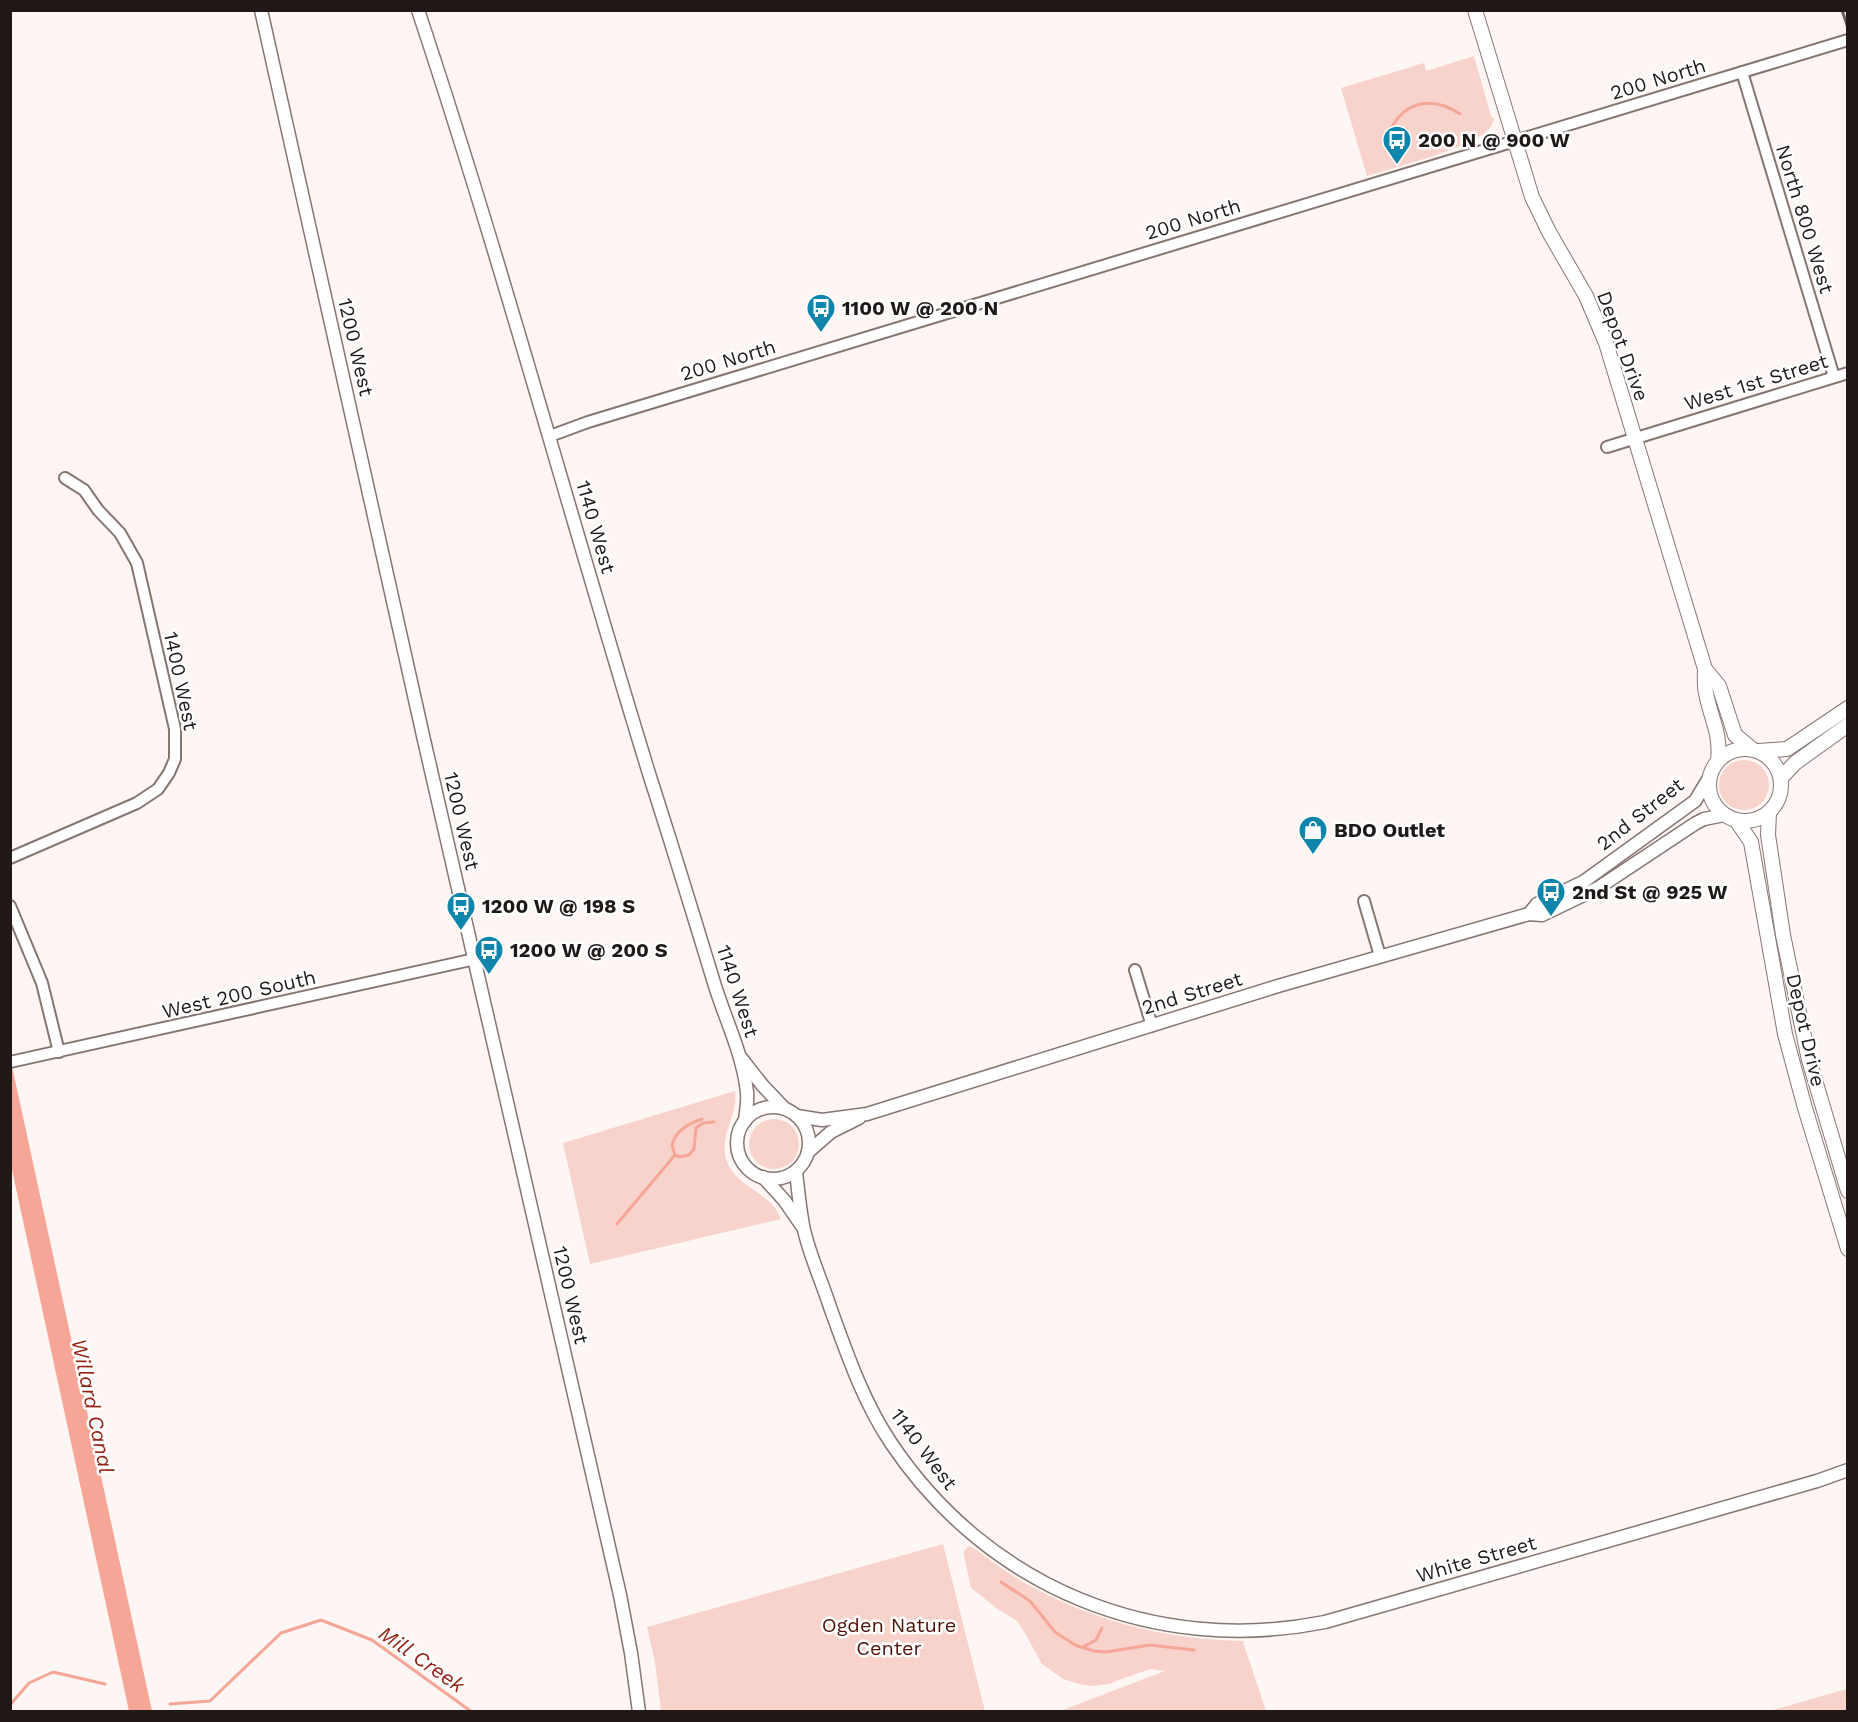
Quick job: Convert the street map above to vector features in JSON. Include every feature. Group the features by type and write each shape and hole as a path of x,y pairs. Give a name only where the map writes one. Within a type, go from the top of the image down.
{"main road":[{"name":"Depot Drive","path":"1475,10 1532,197 1549,232 1586,296 1606,343 1706,669 1705,692 1720,744 1718,761"},
{"name":"Depot Drive","path":"1706,669 1719,686 1735,735 1755,750"},
{"path":"1755,750 1768,757 1777,766 1781,778 1779,798 1769,812 1752,821 1730,818 1713,803 1709,791 1708,778 1718,761 1733,750 1787,749 1848,708"},
{"path":"1781,778 1795,763 1848,725"},
{"name":"Depot Drive","path":"1769,812 1768,835 1794,995 1809,1060 1848,1191"},
{"name":"Depot Drive","path":"1730,818 1751,842 1785,1034 1848,1249"}],"street":[{"name":"1200 West","path":"261,10 426,751 620,1595 639,1712"},
{"name":"1140 West","path":"418,10 442,81 550,436 631,714 738,1054 747,1094 745,1121"},
{"name":"200 North","path":"550,436 588,422 872,335 1848,40"},
{"name":"North 800 West","path":"1742,72 1834,377"},
{"name":"West 1st Street","path":"1607,447 1848,373"},
{"name":"1400 West","path":"10,858 137,803 158,789 175,759 175,729 137,563 120,533 98,510 84,490 65,478"},
{"name":"2nd Street","path":"1529,914 1537,904 1583,882 1695,801 1708,778"},
{"name":"2nd Street","path":"808,1152 831,1132 867,1114 1380,956 1529,914 1542,915 1598,888 1696,823 1704,819 1730,818"},
{"path":"1364,901 1380,956"},
{"path":"10,906 42,983 58,1052"},
{"name":"West 200 South","path":"14,1062 475,959"},
{"path":"1134,970 1152,1026"},
{"name":"1140 West","path":"738,1054 784,1108"},
{"path":"774,1106 784,1108 797,1116 808,1134 808,1152 804,1163 796,1172 786,1177 774,1179 753,1172 745,1164 740,1154 738,1142 745,1121 753,1113 774,1106"},
{"name":"2nd Street","path":"797,1116 822,1120 867,1114"},
{"name":"1140 West","path":"796,1172 804,1230 849,1361 868,1403 890,1442 916,1479 983,1544 1010,1563 1055,1589 1108,1610"},
{"name":"1140 West","path":"763,1177 784,1200 804,1230"},
{"name":"White Street","path":"1108,1610 1150,1621 1192,1628 1237,1631 1307,1626 1731,1506 1848,1470"}],"green space":[{"path":"1474,56 1491,116 1494,119 1488,130 1477,138 1448,151 1367,176 1341,88 1424,63 1426,71"},
{"path":"1739,760 1749,760 1762,767 1769,780 1769,790 1762,803 1749,810 1739,810 1730,806 1723,799 1719,790 1719,780 1723,771 1730,764"},
{"path":"735,1091 734,1108 725,1141 726,1159 737,1177 762,1195 781,1219 590,1264 563,1143"},
{"path":"769,1119 779,1119 792,1126 799,1139 799,1149 792,1162 779,1169 769,1169 760,1165 753,1158 749,1149 749,1139 753,1130 760,1123"},
{"name":"Ogden Nature Center","path":"943,1544 985,1711 661,1711 655,1662 647,1627"},
{"path":"969,1546 1034,1588 1110,1620 1162,1633 1244,1641 1266,1711 1060,1711 1165,1671 1150,1669 1108,1684 1093,1686 1063,1679 1042,1664 1016,1620 971,1588 964,1556 964,1551"},
{"path":"1847,1689 1847,1711 1769,1711"}],"shaded area":[{"path":"10,1057 152,1711 129,1711 11,1165"}],"waterway":[{"path":"1389,133 1402,114 1419,104 1439,104 1460,114"},
{"path":"702,1119 687,1125 676,1135 672,1145 675,1155 680,1157 689,1155 694,1149 696,1128 703,1123 714,1122"},
{"path":"617,1224 675,1155"},
{"path":"1001,1582 1030,1601 1055,1632 1075,1645 1106,1652 1150,1645 1194,1650"},
{"name":"Mill Creek","path":"170,1704 210,1701 281,1633 321,1620 372,1640 472,1712"},
{"path":"1083,1647 1096,1640 1102,1628"},
{"name":"Mill Creek","path":"10,1705 29,1683 53,1672 105,1684"}],"railway":[{"path":"1842,10 1848,28"}],"place":[{"name":"200 N @ 900 W","path":"1397,166"},
{"name":"1100 W @ 200 N","path":"821,334"},
{"name":"BDO Outlet","path":"1313,856"},
{"name":"2nd St @ 925 W","path":"1551,918"},
{"name":"1200 W @ 198 S","path":"461,932"},
{"name":"1200 W @ 200 S","path":"489,976"}],"water label":[{"name":"Willard Canal","path":"93,1406"}]}
